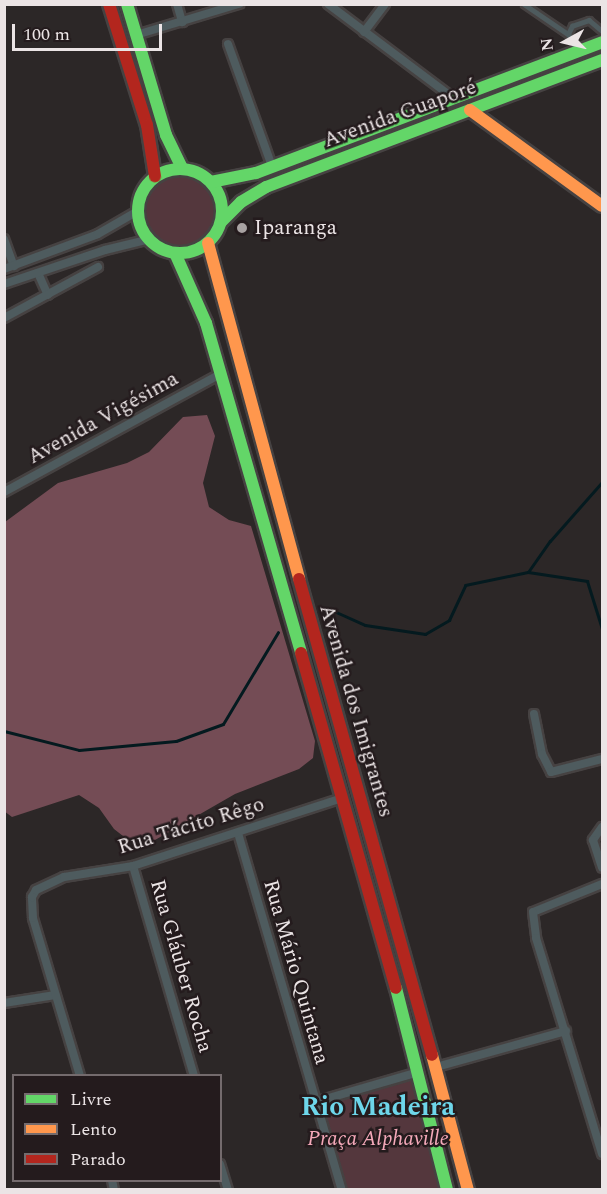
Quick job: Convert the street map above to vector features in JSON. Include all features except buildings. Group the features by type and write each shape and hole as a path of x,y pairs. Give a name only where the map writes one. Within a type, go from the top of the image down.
{"main road":[{"path":"109,4 147,125 155,176"},
{"path":"127,4 166,135 182,168"},
{"name":"Avenida Guaporé","path":"211,182 272,166 603,42"},
{"name":"Avenida Guaporé","path":"221,222 241,202 266,187 603,60"},
{"path":"470,110 603,206"},
{"path":"182,168 195,171 211,182 220,197 221,222 208,243 198,249 175,253 150,239 138,211 146,186 155,176 182,168"},
{"name":"Avenida dos Imigrantes","path":"208,243 227,324 436,1067 468,1190"},
{"name":"Avenida dos Imigrantes","path":"175,253 200,305 419,1072 447,1190"}],"street":[{"path":"177,4 182,22"},
{"path":"136,35 239,4"},
{"path":"328,4 453,98"},
{"path":"364,32 385,4"},
{"path":"228,44 272,166"},
{"path":"4,269 98,234 138,211"},
{"path":"4,239 14,266"},
{"path":"4,284 150,239"},
{"path":"4,318 98,267"},
{"path":"38,273 48,295"},
{"name":"Avenida Vigésima","path":"4,492 219,375"},
{"path":"534,714 542,754 551,772 603,759"},
{"name":"Rua Tácito Rêgo","path":"55,995 32,904 36,890 80,873 133,866 342,798"},
{"path":"603,827 593,840 603,868"},
{"name":"Rua Mário Quintana","path":"237,833 342,1190"},
{"name":"Rua Gláuber Rocha","path":"133,866 193,1074"},
{"path":"603,884 533,912 536,938 603,1155"},
{"path":"4,1004 55,995 79,1074"},
{"path":"436,1067 566,1031"},
{"path":"315,1102 419,1072"},
{"path":"222,1170 228,1190"}],"lane":[{"path":"524,4 568,34 577,51"},
{"path":"568,34 572,26 589,20 603,31"}],"green space":[{"path":"180,174 194,177 206,185 214,197 217,211 214,225 206,237 194,245 180,248 166,245 154,237 146,225 143,211 146,197 154,185 166,177"},
{"name":"Praça Alphaville","path":"411,1075 441,1189 344,1189 318,1102"}],"shaded area":[{"path":"207,415 215,436 203,483 209,507 229,520 251,526 315,741 313,758 299,769 235,794 155,840 132,843 114,829 99,808 79,795 12,817 4,811 5,522 58,483 127,463 149,452 183,417"}],"waterway":[{"path":"528,572 550,541 602,482"},
{"path":"336,612 365,625 425,634 449,620 465,585 528,572 587,581 602,629"},
{"path":"4,731 79,750 176,741 223,724 278,632"}],"traffic: fast":[{"path":"127,4 166,135 182,168"},
{"path":"211,182 256,173 602,42"},
{"path":"221,222 241,202 266,187 602,60"},
{"path":"180,169 196,172 210,181 219,195 222,211 219,227 210,241 196,250 180,253 164,250 150,241 141,227 138,211 141,195 150,181 164,172 180,169"},
{"path":"175,253 206,323 301,653"},
{"path":"396,988 447,1190"}],"traffic: slow":[{"path":"470,110 602,206"},
{"path":"208,243 299,579"},
{"path":"432,1055 468,1190"}],"traffic: jam":[{"path":"109,4 147,125 155,176"},
{"path":"299,579 432,1055"},
{"path":"301,653 396,988"}],"place":[{"name":"Iparanga","path":"242,228"}],"district":[{"name":"Rio Madeira","path":"378,1108"}]}
